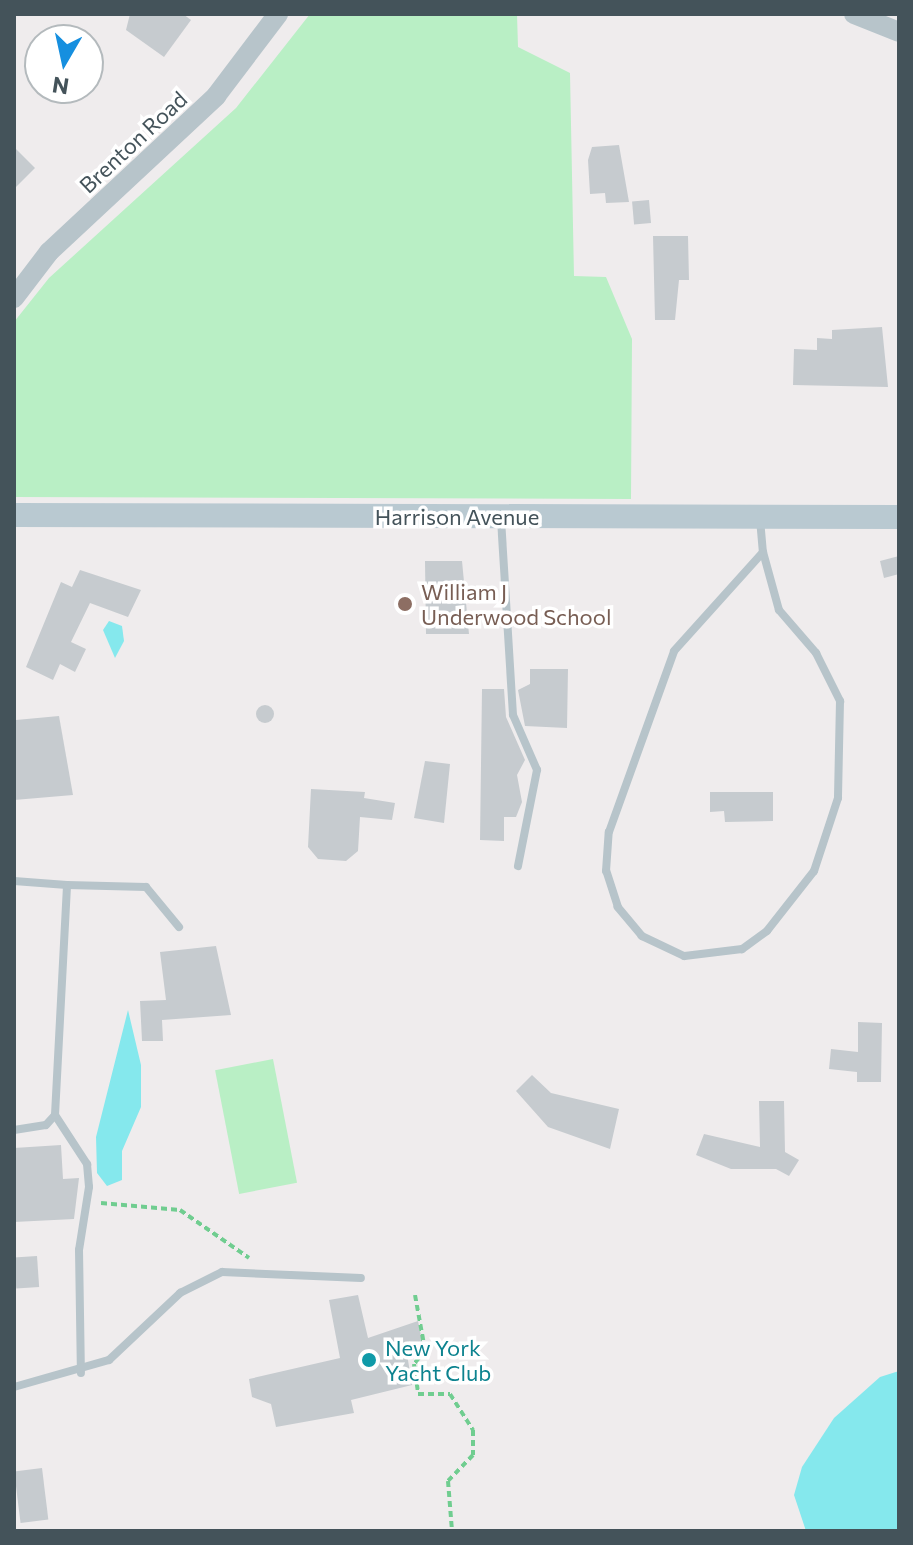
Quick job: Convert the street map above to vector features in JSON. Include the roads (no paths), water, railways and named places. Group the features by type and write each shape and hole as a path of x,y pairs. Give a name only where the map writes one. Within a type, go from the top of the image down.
{"main road":[{"name":"Harrison Avenue","path":"14,515 899,517"}],"street":[{"name":"Brenton Road","path":"14,298 49,252 216,96 278,14"},
{"path":"854,14 899,32"}],"lane":[{"path":"501,518 513,715 537,770 518,866"},
{"path":"760,519 763,552 779,610 816,653 840,701 838,798 814,871 767,931 742,949 684,956 642,936 618,907 606,871 609,832 674,651 763,552"},
{"path":"14,881 146,887 179,927"},
{"path":"67,885 55,1115 87,1164 89,1203 79,1250 81,1373"},
{"path":"14,1130 46,1125 55,1115"},
{"path":"14,1387 81,1373 109,1360 198,1280 253,1272 361,1278"}],"water":[{"path":"109,621 122,626 124,641 115,658 103,630"},
{"path":"128,1010 141,1065 141,1107 122,1151 122,1180 107,1186 97,1173 96,1137"},
{"path":"899,1371 899,1531 806,1531 794,1495 802,1467 834,1418 880,1377"}],"place":[{"name":"William J Underwood School","path":"405,604"},
{"name":"New York Yacht Club","path":"369,1360"}]}
